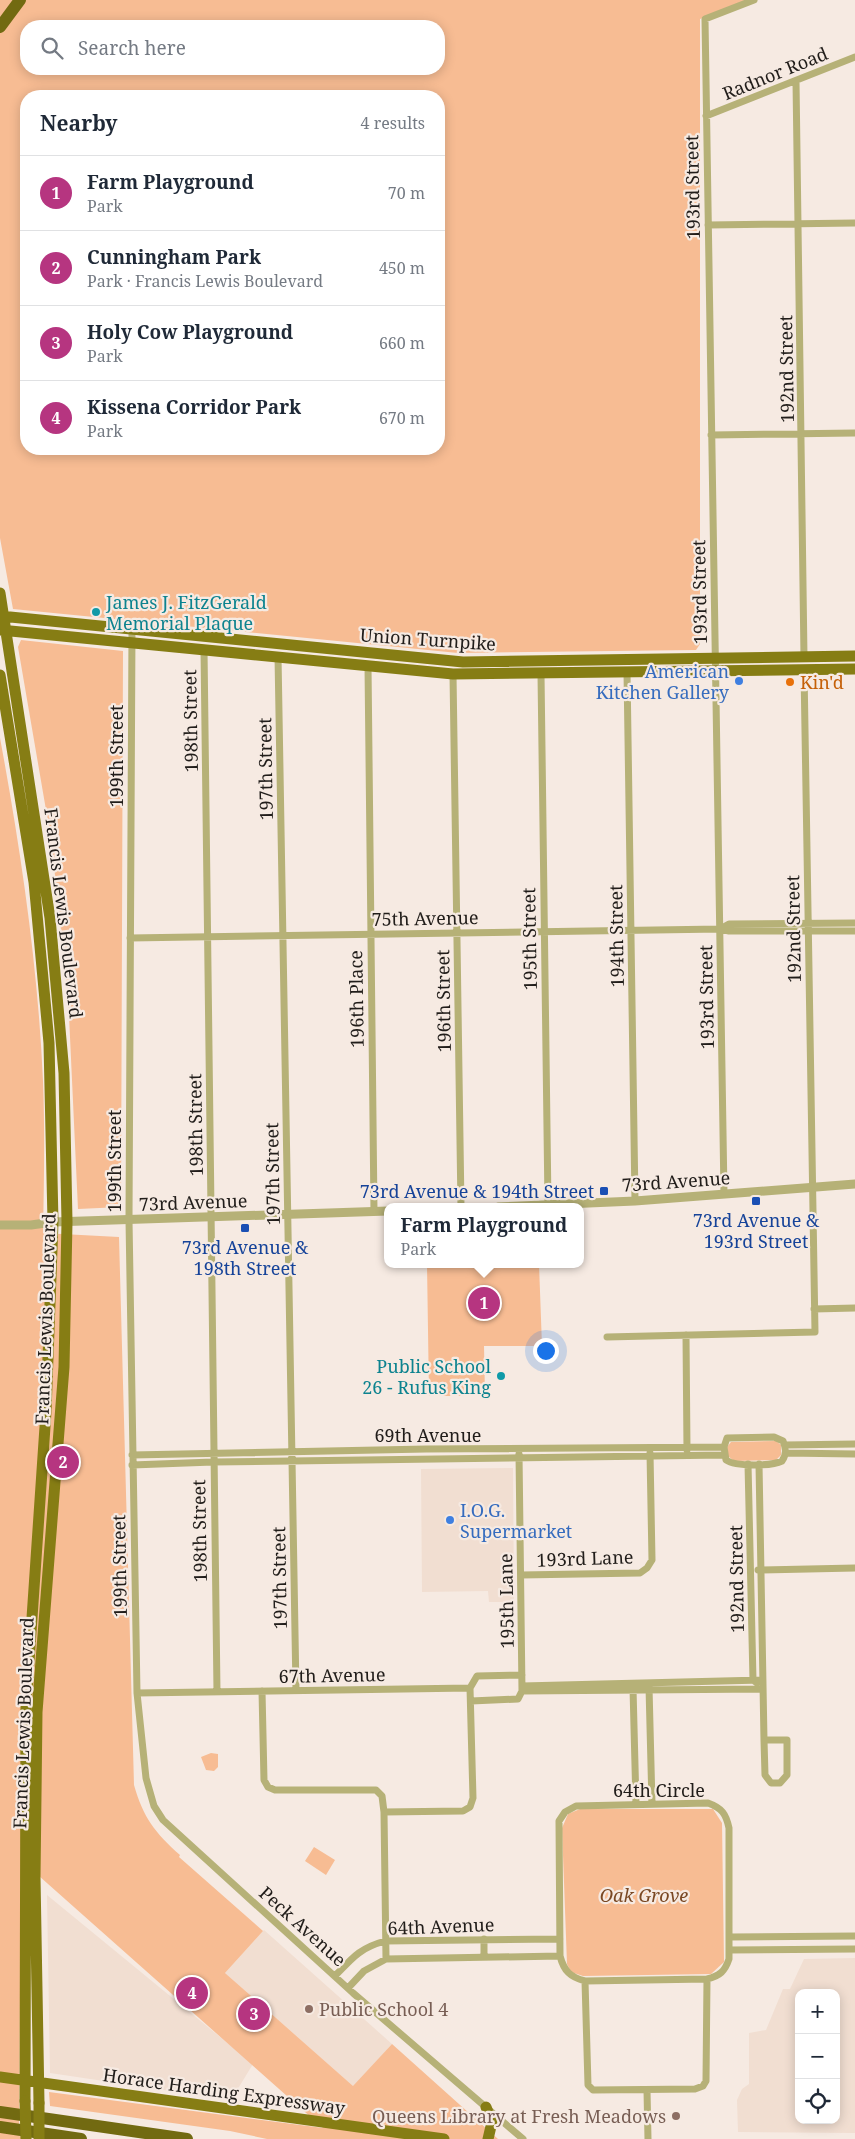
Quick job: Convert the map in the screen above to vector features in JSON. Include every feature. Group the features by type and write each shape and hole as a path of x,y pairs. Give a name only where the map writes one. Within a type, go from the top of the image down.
{"highway":[{"path":"0,27 20,0"},
{"path":"0,2104 115,2128"},
{"path":"0,2112 187,2139"},
{"path":"0,2127 80,2139"}],"main road":[{"name":"Francis Lewis Boulevard","path":"0,593 3,630 50,918 64,1073 67,1222 64,1367 38,1712 35,1877 39,2139"},
{"name":"Union Turnpike","path":"2,616 463,662 855,656"},
{"name":"Union Turnpike","path":"3,630 453,674 855,669"},
{"name":"Francis Lewis Boulevard","path":"0,675 34,882 48,1043 53,1222 46,1412 26,1706 26,2139"},
{"name":"Horace Harding Expressway","path":"0,2077 444,2139"},
{"path":"486,2107 492,2122 488,2139"}],"street":[{"name":"193rd Street","path":"724,1194 705,19 754,0"},
{"name":"Radnor Road","path":"706,116 855,57"},
{"name":"192nd Street","path":"796,81 804,657"},
{"path":"708,225 855,224"},
{"path":"711,435 855,433"},
{"name":"199th Street","path":"132,629 129,1220 137,1693"},
{"name":"198th Street","path":"204,649 216,1692"},
{"name":"197th Street","path":"278,656 296,1690"},
{"name":"196th Place","path":"368,666 374,1211"},
{"name":"192nd Street","path":"686,1335 814,1332 804,670"},
{"name":"194th Street","path":"627,672 635,1201"},
{"name":"196th Street","path":"453,674 461,1203"},
{"name":"195th Street","path":"541,674 548,1203"},
{"name":"75th Avenue","path":"720,929 729,924 855,923"},
{"name":"75th Avenue","path":"130,938 720,929 729,931 855,931"},
{"name":"73rd Avenue","path":"577,1203 635,1201 855,1184"},
{"name":"73rd Avenue","path":"0,1225 384,1211"},
{"path":"814,1309 855,1308"},
{"path":"607,1337 686,1335 687,1456"},
{"name":"69th Avenue","path":"774,1436 783,1441 786,1449 782,1461 759,1464 730,1463 726,1460 724,1451 725,1442 730,1438 774,1436"},
{"name":"69th Avenue","path":"786,1449 855,1444"},
{"name":"69th Avenue","path":"132,1455 292,1451 687,1447 724,1451"},
{"name":"193rd Lane","path":"521,1575 640,1573 647,1568 652,1560 650,1448"},
{"name":"195th Lane","path":"519,1449 522,1689"},
{"name":"69th Avenue","path":"786,1449 855,1454"},
{"name":"69th Avenue","path":"132,1465 213,1462 687,1456 724,1451"},
{"name":"192nd Street","path":"748,1464 753,1680"},
{"name":"192nd Street","path":"759,1464 762,1688 765,1776 772,1782 780,1783 787,1775 787,1740 764,1740"},
{"path":"750,1570 855,1568"},
{"path":"384,1812 463,1811 470,1808 473,1798 470,1688 477,1676 522,1675"},
{"path":"753,1680 762,1688"},
{"path":"649,1686 762,1680"},
{"path":"471,1701 518,1699 522,1689 633,1686 762,1688"},
{"path":"633,1686 636,1804"},
{"path":"649,1686 652,1804"},
{"name":"67th Avenue","path":"137,1693 470,1688"},
{"path":"262,1691 264,1780 268,1787 275,1790 376,1790 382,1796 384,1812 386,1959"},
{"name":"Peck Avenue","path":"137,1693 146,1778 154,1806 163,1820 348,1988 523,2139"},
{"name":"64th Circle","path":"708,1803 720,1808 726,1816 729,1828 730,1959 725,1971 707,1979 585,1980 573,1978 563,1968 560,1956 559,1821 565,1812 576,1806 652,1804 708,1803"},
{"path":"730,1937 855,1936"},
{"path":"484,1939 484,1957"},
{"name":"64th Avenue","path":"335,1976 353,1957 368,1946 386,1941 560,1939"},
{"path":"729,1950 855,1949"},
{"name":"64th Avenue","path":"348,1988 364,1971 386,1959 560,1956"},
{"path":"585,1980 588,2085 593,2090 647,2090 695,2089 703,2086 706,2081 707,1979"},
{"path":"647,2090 648,2139"}],"shaded area":[{"path":"513,1468 514,1602 489,1602 488,1591 422,1592 421,1469"},
{"path":"47,1895 253,2064 231,2100 50,2073"},
{"name":"Public School 4","path":"264,1930 392,2044 354,2087 225,1973"},
{"path":"855,1958 855,2133 738,2132 737,2100 742,2089 749,2084 749,2033 766,2030 783,1989 790,1989 804,1959"}],"green space":[{"path":"0,0 749,0 700,19 700,644 696,650 458,653 13,609 0,538"},
{"path":"21,640 123,651 121,1207 78,1209 68,994 51,839 18,647"},
{"path":"0,738 22,866 41,1038 44,1100 43,1233 119,1237 134,1785 141,1806 151,1824 180,1855 179,1857 263,1931 225,1973 353,2086 392,2044 498,2139 267,2139 230,2131 50,2106 49,2092 323,2128 21,1860 19,2136 33,2139 0,2139"},
{"path":"427,1268 539,1268 542,1346 484,1346 485,1396 429,1396"},
{"path":"776,1441 781,1445 781,1455 776,1460 734,1461 728,1456 727,1447 731,1442"},
{"path":"211,1753 218,1754 218,1767 214,1771 206,1770 201,1757"},
{"name":"Oak Grove","path":"580,1809 713,1809 722,1823 724,1962 711,1974 583,1976 571,1972 567,1964 562,1828 568,1814"},
{"path":"314,1847 335,1860 326,1875 305,1861"}],"place":[{"name":"James J. FitzGerald Memorial Plaque","path":"96,612"},
{"name":"American Kitchen Gallery","path":"739,681"},
{"name":"Kin'd","path":"790,682"},
{"name":"73rd Avenue & 194th Street","path":"604,1191"},
{"name":"73rd Avenue & 193rd Street","path":"756,1201"},
{"name":"73rd Avenue & 198th Street","path":"245,1228"},
{"name":"Farm Playground","path":"484,1303"},
{"name":"Public School 26 - Rufus King","path":"501,1376"},
{"name":"Cunningham Park","path":"63,1462"},
{"name":"I.O.G. Supermarket","path":"450,1520"},
{"name":"Kissena Corridor Park","path":"192,1993"},
{"name":"Public School 4","path":"309,2009"},
{"name":"Holy Cow Playground","path":"254,2014"},
{"name":"Queens Library at Fresh Meadows","path":"676,2116"}]}
